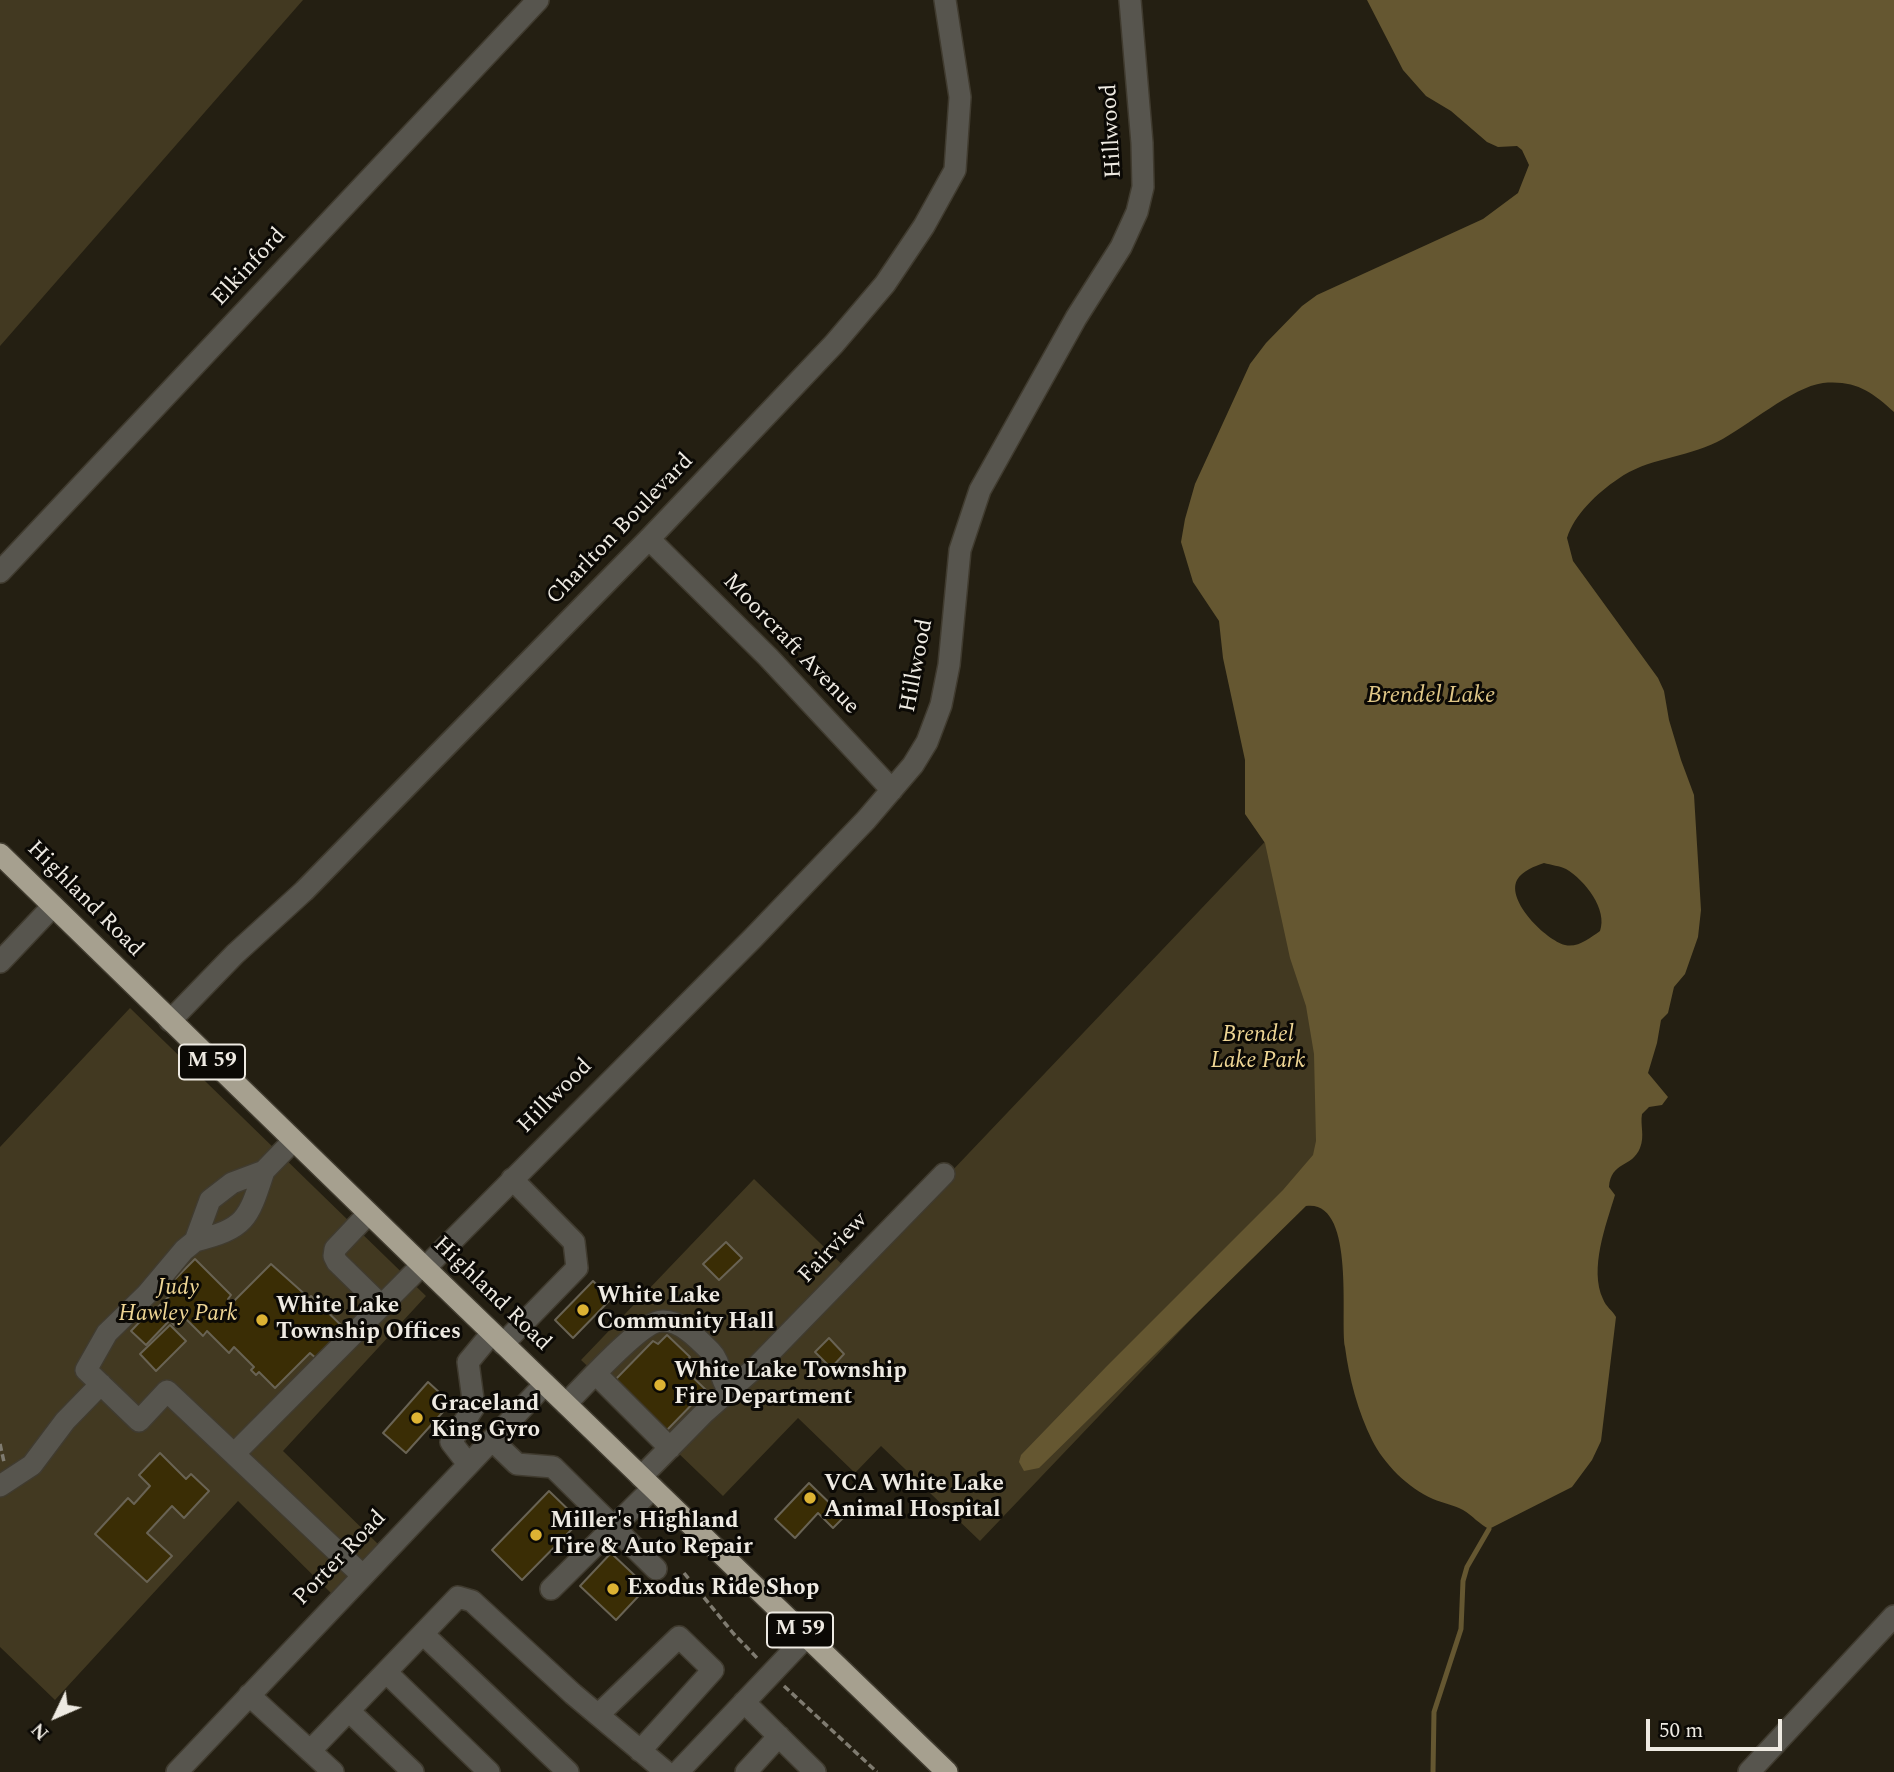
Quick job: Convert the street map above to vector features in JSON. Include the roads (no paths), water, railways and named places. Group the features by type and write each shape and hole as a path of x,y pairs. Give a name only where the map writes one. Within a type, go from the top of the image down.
{"highway":[{"name":"Highland Road","path":"0,854 368,1214 947,1772"}],"street":[{"name":"Elkinford","path":"0,572 538,0"},
{"name":"Charlton Boulevard","path":"170,1021 235,954 323,872 649,539 834,344 885,284 924,226 955,170 960,97 945,0"},
{"name":"Hillwood","path":"234,1454 753,938 866,820 913,765 927,742 941,705 949,665 960,550 980,490 1076,318 1121,247 1138,212 1143,187 1142,143 1130,0"},
{"name":"Moorcraft Avenue","path":"649,539 768,657 892,790"},
{"path":"0,962 53,906"},
{"path":"195,1241 210,1200 232,1183 264,1171 293,1141"},
{"path":"264,1171 256,1198 235,1228 195,1241 184,1250 147,1294 107,1333 86,1370 139,1421 167,1391 362,1575"},
{"name":"Fairview","path":"551,1589 615,1526 670,1448 756,1367 944,1174"},
{"path":"468,1464 451,1442 474,1407 468,1362 577,1268 574,1242 512,1179"},
{"path":"368,1214 335,1249 334,1256 382,1306"},
{"path":"566,1404 641,1330 660,1321 669,1321 686,1330 717,1358 724,1385 730,1390"},
{"path":"596,1374 670,1448"},
{"path":"0,1486 32,1465 65,1421 100,1384"},
{"name":"Porter Road","path":"177,1772 545,1384"},
{"path":"492,1440 517,1464 553,1467 656,1569"},
{"path":"310,1751 458,1597 472,1601 598,1715 666,1772"},
{"path":"1762,1768 1894,1616"},
{"path":"423,1634 568,1772"},
{"path":"678,1772 807,1636"},
{"path":"598,1715 679,1637 713,1670 640,1751"},
{"path":"386,1672 489,1772"},
{"path":"249,1695 333,1772"},
{"path":"744,1702 815,1772"},
{"path":"349,1711 413,1772"},
{"path":"746,1772 779,1736"}],"water":[{"name":"Brendel Lake","path":"1367,0 1894,0 1894,412 1871,393 1845,383 1811,386 1784,399 1717,442 1629,472 1587,505 1567,538 1573,561 1658,678 1664,691 1669,720 1694,795 1701,910 1698,937 1685,974 1674,987 1668,1013 1661,1020 1648,1073 1668,1097 1662,1105 1649,1107 1642,1114 1640,1148 1632,1159 1614,1173 1609,1187 1615,1195 1600,1247 1598,1274 1603,1299 1616,1317 1601,1441 1592,1460 1572,1487 1489,1529 1463,1510 1415,1489 1377,1449 1358,1406 1347,1359 1339,1240 1332,1221 1322,1209 1306,1206 1039,1468 1024,1471 1019,1462 1021,1455 1283,1190 1313,1155 1316,1141 1314,1054 1306,1006 1290,958 1265,843 1245,814 1245,760 1223,658 1219,621 1193,582 1181,542 1195,484 1250,364 1266,343 1302,306 1317,295 1483,219 1518,193 1529,165 1522,150 1517,146 1498,147 1487,142 1451,111 1426,96 1403,70","holes":["1544,863 1564,868 1573,874 1587,888 1598,905 1602,923 1600,931 1579,944 1565,945 1548,936 1530,918 1517,898 1515,889 1519,877 1525,871"]}],"waterway":[{"path":"1433,1772 1434,1712 1461,1629 1463,1581 1467,1567 1489,1529"}],"place":[{"name":"White Lake Community Hall","path":"583,1310"},
{"name":"White Lake Township Offices","path":"262,1320"},
{"name":"White Lake Township Fire Department","path":"660,1385"},
{"name":"Graceland King Gyro","path":"417,1418"},
{"name":"VCA White Lake Animal Hospital","path":"810,1498"},
{"name":"Miller's Highland Tire & Auto Repair","path":"536,1535"},
{"name":"Exodus Ride Shop","path":"613,1589"}],"park label":[{"name":"Brendel Lake Park","path":"1258,1049"},
{"name":"Judy Hawley Park","path":"178,1302"}]}
